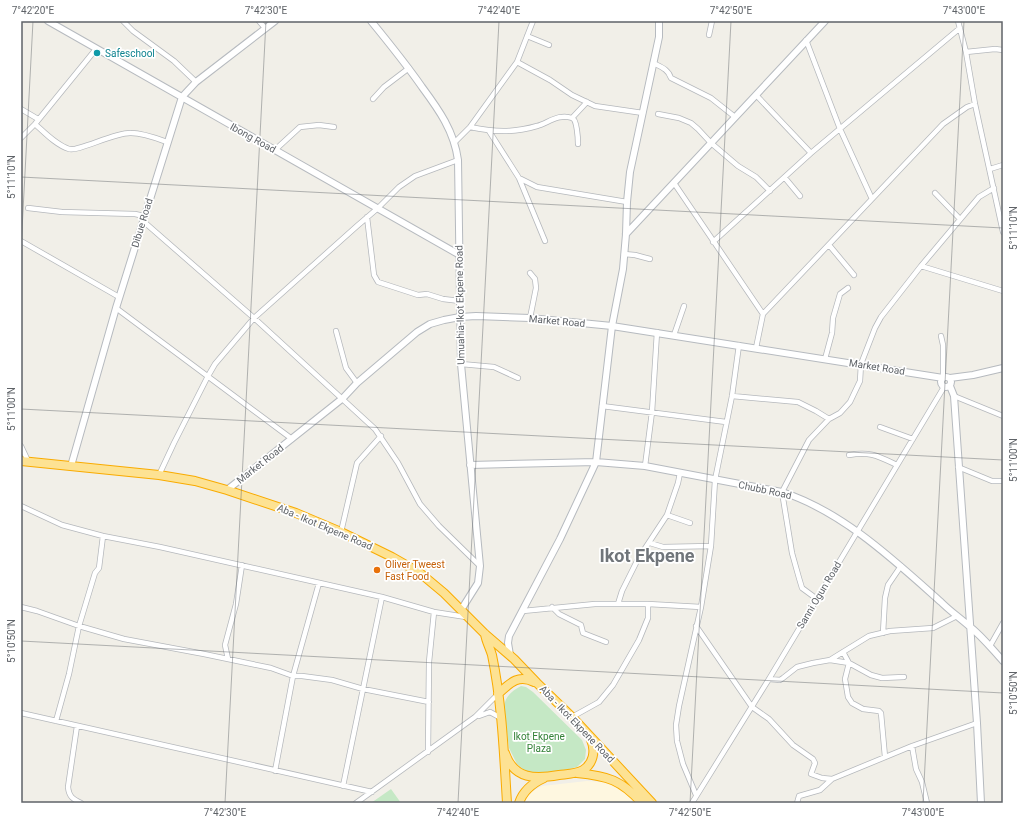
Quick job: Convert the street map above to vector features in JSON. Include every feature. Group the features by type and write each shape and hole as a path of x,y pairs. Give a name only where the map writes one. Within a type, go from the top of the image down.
{"highway":[{"name":"Aba - Ikot Ekpene Road","path":"24,461 159,475 195,481 296,513 341,532 392,557 420,573 461,610 484,634 510,655 572,717 652,803"},
{"path":"484,634 491,652 498,694 507,803"},
{"path":"498,694 511,682 516,680 528,679 537,683"},
{"path":"503,747 507,758 519,773 538,778 549,777 574,773 583,770 588,765 593,759 593,745 589,736"},
{"path":"574,773 607,778 621,784 631,790 642,803"},
{"path":"519,803 521,797 527,789 537,781 549,777"}],"main road":[{"name":"Ibong Road","path":"48,21 458,254"},
{"name":"Dibue Road","path":"71,466 119,297 182,97 196,82 275,21"},
{"name":"Umuahia-Ikot Ekpene Road","path":"371,21 409,68 445,119 454,143 458,160 458,254 461,364 480,566 478,583 461,610"},
{"path":"510,655 508,642 509,636 560,539 596,462 612,326 623,269 630,172 654,64 659,37 659,21"},
{"path":"626,234 735,117 757,96 806,40 825,21"},
{"name":"Market Road","path":"227,490 343,398 357,383 417,332 430,324 460,317 476,316 530,318 612,326 943,378"},
{"path":"981,803 977,723 954,396 947,386 941,382 943,378 947,377 950,378 973,375 1003,368"},
{"path":"947,386 952,382 950,378"},
{"name":"Chubb Road","path":"470,465 596,462 645,466 782,492 802,498 857,531 901,566 956,616 970,626 1003,661"}],"street":[{"path":"122,21 133,31 174,61 196,82"},
{"path":"259,21 265,28"},
{"path":"454,143 470,127 517,62 532,21"},
{"path":"709,35 712,21"},
{"path":"958,21 966,52 975,104 1003,232"},
{"path":"713,242 811,154 960,28"},
{"path":"527,36 549,45"},
{"path":"806,40 840,129 872,200"},
{"path":"22,135 36,121 96,49"},
{"path":"966,52 995,49 1003,50"},
{"path":"517,62 595,106 643,113"},
{"path":"654,64 664,68 669,73 671,78 711,98 735,117"},
{"path":"373,99 384,87 409,68"},
{"path":"757,96 811,154"},
{"path":"470,127 500,132 535,127 557,118 572,118 587,102"},
{"path":"756,348 763,314 943,124 967,107 975,104"},
{"path":"21,109 36,121 61,146 73,150 118,134 131,133 150,136 167,142"},
{"path":"658,114 679,118 691,123 711,143 738,166 756,177 770,191"},
{"path":"572,118 576,124 578,144"},
{"path":"275,150 300,127 319,125 334,127"},
{"path":"489,131 519,178 545,241"},
{"path":"159,475 215,364 254,318 378,208 399,187 410,179 458,160"},
{"path":"990,169 1003,165"},
{"path":"519,178 537,187 627,202"},
{"path":"785,178 800,196"},
{"path":"674,183 763,314"},
{"path":"525,190 530,184"},
{"path":"817,599 802,588 792,552 782,492 809,440 829,419 840,413 850,402 860,381 861,364 875,328 881,317 978,196 994,188"},
{"path":"935,193 960,219"},
{"path":"28,208 62,212 135,214 143,218 376,429 398,462 420,504 439,526 480,566"},
{"path":"367,217 374,275 378,282 418,295 427,294 442,299 460,301"},
{"path":"21,241 119,297"},
{"path":"829,244 854,275"},
{"path":"624,254 650,259"},
{"path":"921,266 1003,291"},
{"path":"530,273 535,279 536,288 530,318"},
{"path":"825,359 832,333 833,318 840,294 848,288"},
{"path":"674,335 684,306"},
{"path":"116,308 292,439"},
{"path":"336,331 346,368 357,383"},
{"path":"645,466 652,412 657,332"},
{"path":"941,336 943,345 943,378"},
{"path":"696,795 683,764 677,741 676,725 700,607 710,546 715,480 732,396 739,345"},
{"path":"461,364 494,367 518,378"},
{"name":"Sanni Ogun Road","path":"692,803 769,679 897,465 947,386"},
{"path":"732,396 798,402 829,419"},
{"path":"954,396 1003,416"},
{"path":"602,406 726,422"},
{"path":"880,427 913,439"},
{"path":"341,532 357,463 381,436"},
{"path":"21,446 24,461"},
{"path":"849,455 861,453 876,455 897,465"},
{"path":"958,467 992,481 1003,481"},
{"path":"618,604 622,591 638,559 668,515 680,473"},
{"path":"21,506 62,525 103,536 382,597 434,612 467,617"},
{"path":"668,515 690,523"},
{"path":"56,721 69,674 79,626 95,573 99,568 103,536"},
{"path":"650,543 663,547 710,546"},
{"path":"228,659 225,645 236,604 242,566"},
{"path":"883,633 885,598 888,585 901,566"},
{"path":"275,771 293,676 319,583"},
{"path":"343,786 382,597"},
{"path":"522,611 595,604 648,604 700,607"},
{"path":"572,717 599,702 614,685 639,640 648,618 648,604"},
{"path":"21,607 124,640 276,669 293,676 332,680 363,689 429,702"},
{"path":"552,607 559,614 581,624 583,633 606,642"},
{"path":"428,752 428,662 434,612"},
{"path":"830,660 869,636 890,631 933,628 956,616"},
{"path":"990,646 1003,624"},
{"path":"696,626 752,706 769,719 793,745 813,759 815,763 812,774 822,778 832,779"},
{"path":"843,652 849,663 845,679 848,697 852,703 863,709 879,711 881,714 885,757"},
{"path":"769,679 780,680 796,667 830,660 849,663 871,675 882,678 904,677"},
{"path":"356,803 475,717 498,694"},
{"path":"475,717 490,712 501,718"},
{"path":"21,713 372,792"},
{"path":"797,803 799,796 820,790 832,779 912,746 977,723"},
{"path":"77,726 68,793 72,799 81,803"},
{"path":"912,746 916,769 922,782 927,803"}],"shaded area":[{"path":"587,781 612,784 623,790 635,803 523,803 525,798 542,786"}],"green space":[{"name":"Ikot Ekpene Plaza","path":"521,686 526,687 533,692 582,740 586,750 585,759 577,767 561,771 535,774 524,770 517,764 509,748 504,707 510,694"},
{"path":"391,789 401,803 371,803"}],"place":[{"name":"Safeschool","path":"97,53"},
{"name":"Oliver Tweest Fast Food","path":"377,570"}],"district":[{"name":"Ikot Ekpene","path":"647,555"}]}
